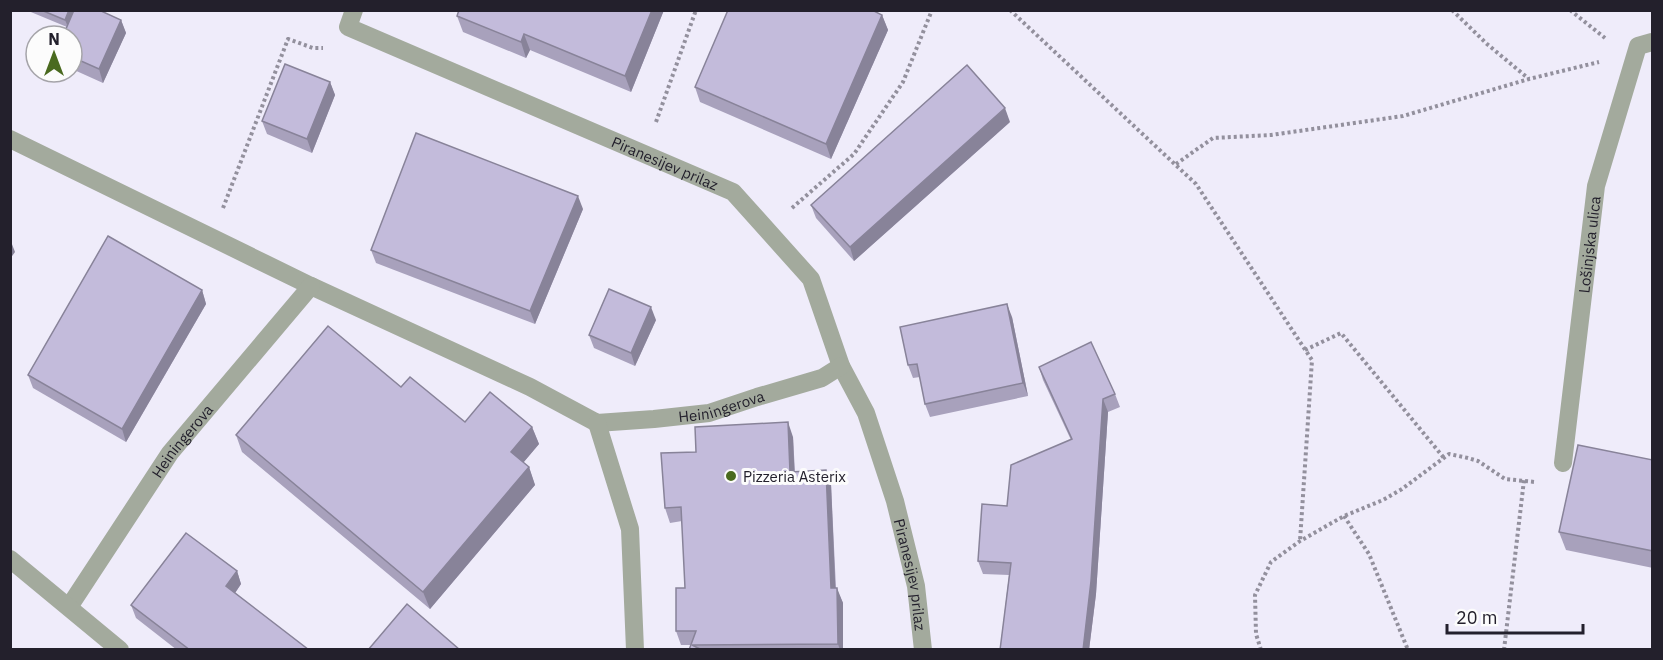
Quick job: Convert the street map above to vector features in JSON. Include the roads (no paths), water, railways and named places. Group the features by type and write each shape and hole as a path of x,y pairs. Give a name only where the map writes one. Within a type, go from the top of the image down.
{"street":[{"name":"Piranesijev prilaz","path":"354,10 348,27 733,192 811,279 841,366 866,413 895,501 916,586 923,650"},
{"name":"Lošinjska ulica","path":"1563,463 1596,186 1630,58 1638,46 1653,42"},
{"path":"10,139 311,286 530,387 597,423 630,529 635,650"},
{"name":"Heiningerova","path":"69,607 170,453 311,286"},
{"name":"Heiningerova","path":"597,423 709,413 757,396 822,378 841,366"},
{"path":"10,559 120,650"}],"place":[{"name":"Pizzeria Asterix","path":"731,476"}]}
